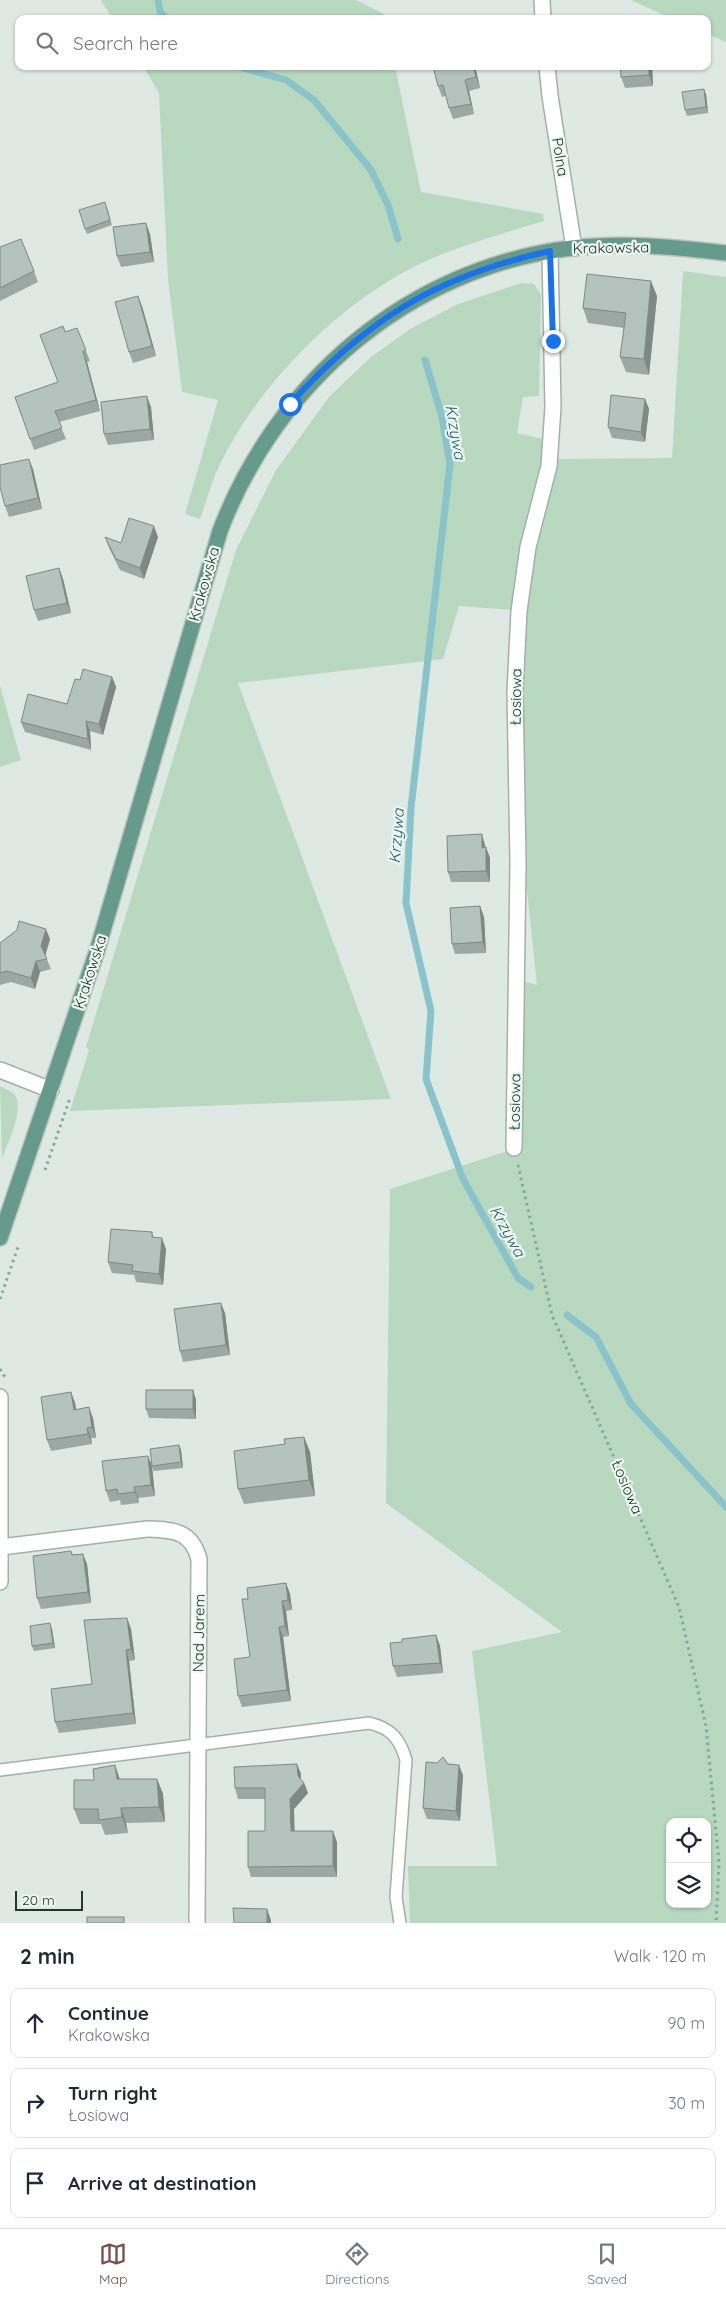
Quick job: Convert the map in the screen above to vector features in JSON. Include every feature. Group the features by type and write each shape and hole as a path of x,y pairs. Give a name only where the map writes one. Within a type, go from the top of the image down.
{"main road":[{"name":"Krakowska","path":"0,1238 105,925 220,531 237,490 265,439 290,404 324,368 384,318 450,282 492,265 550,251 627,245 726,254"}],"street":[{"path":"542,0 543,15"},
{"name":"Polna","path":"547,70 574,248"},
{"name":"Łosiowa","path":"514,1148 518,863 515,691 519,612 528,547 550,466 553,407 550,251"},
{"path":"0,1070 51,1090"},
{"path":"0,1397 0,1582"},
{"name":"Nad Jarem","path":"0,1547 146,1529 170,1530 185,1536 195,1544 200,1559 197,1923"}],"lane":[{"path":"0,1770 369,1724 381,1726 393,1733 401,1743 406,1760 396,1897 400,1923"}],"path":[{"name":"Łosiowa","path":"514,1148 552,1315 679,1607 706,1726 719,1863 716,1923"}],"green space":[{"path":"101,0 356,0 384,15 110,15"},
{"path":"631,0 726,0 726,42 711,36 711,15 664,15"},
{"path":"145,70 396,70 421,192 543,214 544,221 469,244 426,261 395,277 335,320 307,345 258,402 221,462 200,519 185,514 218,400 182,392 168,280 159,93"},
{"path":"683,271 726,277 726,1923 410,1923 408,1866 497,1866 472,1651 562,1632 386,1503 390,1189 520,1147 523,981 537,985 524,862 520,690 533,547 555,459 672,458"},
{"path":"521,283 534,284 541,295 539,396 523,397 517,433 543,439 543,465 513,610 459,606 443,659 238,683 391,1099 70,1111 89,1050 86,1047 236,550 276,470 329,397 371,357 410,329 458,304"},
{"path":"0,686 21,760 0,767"},
{"path":"0,1086 14,1094 18,1108 14,1126 2,1159"}],"building":[{"path":"434,70 474,70 476,77 465,80 471,104 449,108 443,85 438,86"},
{"path":"620,70 649,70 649,75 621,77"},
{"path":"704,89 706,107 685,110 682,92"},
{"path":"105,202 110,220 85,229 79,210"},
{"path":"146,223 150,252 117,256 113,227"},
{"path":"21,239 34,271 0,288 0,247"},
{"path":"587,274 651,281 644,359 620,357 626,313 583,308"},
{"path":"138,296 152,346 129,352 115,302"},
{"path":"63,326 65,332 77,328 86,350 83,351 96,400 55,411 62,428 30,439 15,397 58,382 40,335"},
{"path":"611,395 645,399 641,432 608,427"},
{"path":"147,396 150,429 104,434 101,402"},
{"path":"29,459 38,498 5,506 0,487 0,465"},
{"path":"129,518 154,526 140,568 116,559 105,537 121,543"},
{"path":"59,568 67,603 34,610 26,576"},
{"path":"83,669 112,677 99,724 86,721 88,739 21,722 28,694 67,704 75,679 80,680"},
{"path":"482,834 482,848 486,847 486,871 448,872 447,836"},
{"path":"480,906 483,942 452,944 450,908"},
{"path":"19,921 46,929 41,946 47,959 36,961 31,978 7,971 0,973 0,943 17,930"},
{"path":"111,1229 152,1232 152,1237 162,1238 159,1274 132,1271 133,1265 108,1262"},
{"path":"221,1303 226,1345 180,1351 174,1309"},
{"path":"146,1390 193,1390 193,1409 146,1409"},
{"path":"71,1392 74,1410 89,1407 92,1427 87,1428 88,1434 47,1440 41,1397"},
{"path":"304,1437 309,1480 238,1489 234,1451 285,1444 284,1439"},
{"path":"179,1445 181,1462 152,1466 150,1449"},
{"path":"148,1456 151,1485 134,1487 135,1492 118,1494 117,1489 106,1491 102,1461"},
{"path":"71,1551 72,1555 83,1554 88,1592 37,1598 33,1556"},
{"path":"286,1583 288,1600 282,1601 285,1626 279,1627 287,1690 238,1696 234,1659 250,1657 242,1599 248,1599 247,1588"},
{"path":"127,1618 131,1649 126,1650 133,1713 55,1722 51,1689 92,1684 84,1620"},
{"path":"50,1623 53,1643 32,1646 30,1626"},
{"path":"436,1635 440,1663 393,1666 390,1643 402,1642 402,1639"},
{"path":"443,1757 448,1764 459,1765 456,1811 423,1808 426,1762 437,1763"},
{"path":"297,1764 298,1776 304,1783 290,1799 291,1831 333,1831 333,1866 248,1867 248,1831 265,1831 265,1788 235,1788 234,1767"},
{"path":"115,1765 117,1779 157,1779 159,1807 121,1808 122,1817 99,1820 98,1809 74,1809 74,1780 94,1780 93,1769"},
{"path":"233,1908 267,1909 267,1923 234,1923"},
{"path":"87,1917 124,1917 124,1923 87,1923"}],"waterway":[{"name":"Krzywa","path":"158,0 160,12 163,15"},
{"name":"Krzywa","path":"250,70 286,80 314,100 371,170 388,205 398,239"},
{"name":"Krzywa","path":"425,360 442,417 450,464 411,808 406,903 431,1011 426,1079 463,1179 518,1278 531,1287"},
{"name":"Krzywa","path":"567,1315 596,1337 631,1404 726,1507"}],"route":[{"path":"290,404 324,368 356,339 408,303 450,282 492,265 550,251 553,341"}]}
